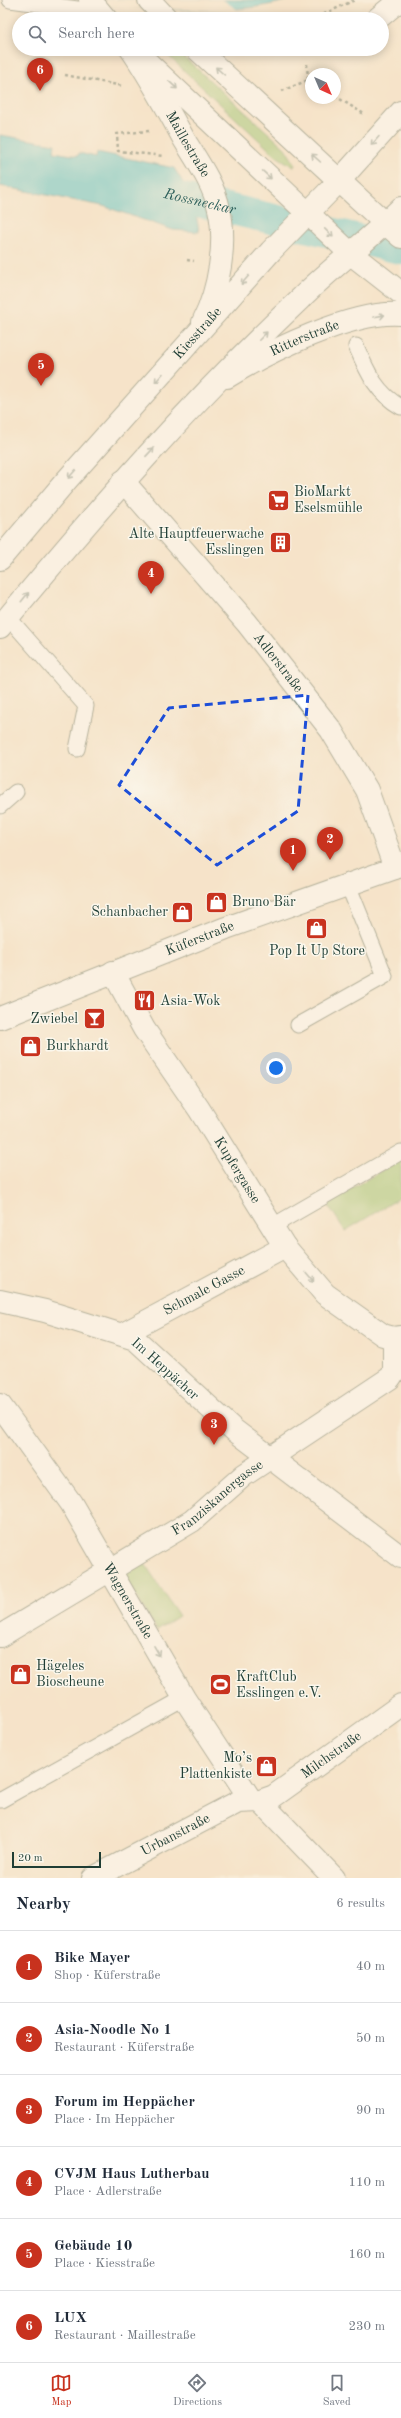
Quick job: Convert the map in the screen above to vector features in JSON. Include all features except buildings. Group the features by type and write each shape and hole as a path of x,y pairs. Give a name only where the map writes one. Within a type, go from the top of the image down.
{"street":[{"path":"385,12 400,0"},
{"name":"Maillestraße","path":"136,56 205,175 219,208 222,240 215,288 206,316 195,339"},
{"name":"Maillestraße","path":"140,56 288,194 314,207 344,259"},
{"path":"204,56 340,180 388,215 401,238"},
{"name":"Kiesstraße","path":"0,559 65,482 195,339 271,251 340,180 401,112"},
{"path":"4,622 123,481 299,299 344,259 388,215"},
{"path":"344,259 401,293"},
{"name":"Ritterstraße","path":"216,384 251,362 293,342 357,320 381,315 401,314"},
{"name":"Adlerstraße","path":"123,481 247,623 332,730 367,790 398,867"},
{"name":"Küferstraße","path":"0,1018 226,928 398,867"},
{"name":"Kupfergasse","path":"113,972 144,1029 199,1109 271,1227 285,1247 325,1294 384,1335 398,1337"},
{"name":"Schmale Gasse","path":"123,1334 285,1247"},
{"name":"Im Heppächer","path":"0,1301 45,1311 123,1334 135,1339 218,1417 401,1557"},
{"name":"Franziskanergasse","path":"0,1636 192,1521 244,1476 390,1378 394,1372 398,1337"},
{"name":"Wagnerstraße","path":"0,1405 59,1484 184,1698 255,1800 334,1878"},
{"name":"Milchstraße","path":"255,1800 286,1789 401,1705"},
{"name":"Urbanstraße","path":"93,1878 238,1802 255,1800"}],"lane":[{"path":"10,0 97,9"},
{"path":"356,346 376,386 391,401 401,407"},
{"path":"4,622 86,706 77,749"},
{"path":"0,806 16,792"},
{"path":"298,1025 385,976 348,885"},
{"path":"271,1227 401,1152"},
{"path":"1,1800 184,1698"}],"path":[{"path":"328,12 355,0"},
{"path":"307,64 308,68"},
{"path":"65,75 130,88"},
{"path":"279,93 305,83"},
{"path":"341,100 364,114"},
{"path":"150,131 117,134 118,151 165,156"}],"highlighted area":[{"path":"308,695 298,811 217,865 119,785 169,708"}],"green space":[{"path":"169,56 183,56 285,148 295,164 294,167 276,156"},
{"path":"401,1159 401,1197 345,1231 327,1203"},
{"path":"143,1561 179,1616 157,1630 122,1574"}],"water":[{"path":"73,0 289,0 242,9 178,10 95,4"},
{"path":"0,135 55,144 54,152 78,156 79,153 96,157 97,152 174,168 191,198 196,214 199,232 173,230 103,206 0,186"}],"pier":[{"path":"73,0 223,0 239,11 122,8"}],"waterway":[{"name":"Rossneckar","path":"152,191 401,249"}],"place":[{"name":"LUX","path":"40,91"},
{"name":"Gebäude 10","path":"41,386"},
{"name":"BioMarkt Eselsmühle","path":"279,500"},
{"name":"Alte Hauptfeuerwache Esslingen","path":"280,542"},
{"name":"CVJM Haus Lutherbau","path":"151,594"},
{"name":"Asia-Noodle No 1","path":"330,860"},
{"name":"Bike Mayer","path":"293,871"},
{"name":"Bruno Bär","path":"216,902"},
{"name":"Schanbacher","path":"183,912"},
{"name":"Pop It Up Store","path":"317,929"},
{"name":"Asia-Wok","path":"144,1001"},
{"name":"Zwiebel","path":"94,1019"},
{"name":"Burkhardt","path":"30,1046"},
{"name":"Forum im Heppächer","path":"214,1445"},
{"name":"Hägeles Bioscheune","path":"21,1674"},
{"name":"KraftClub Esslingen e.V.","path":"220,1685"},
{"name":"Mo’s Plattenkiste","path":"267,1766"}]}
